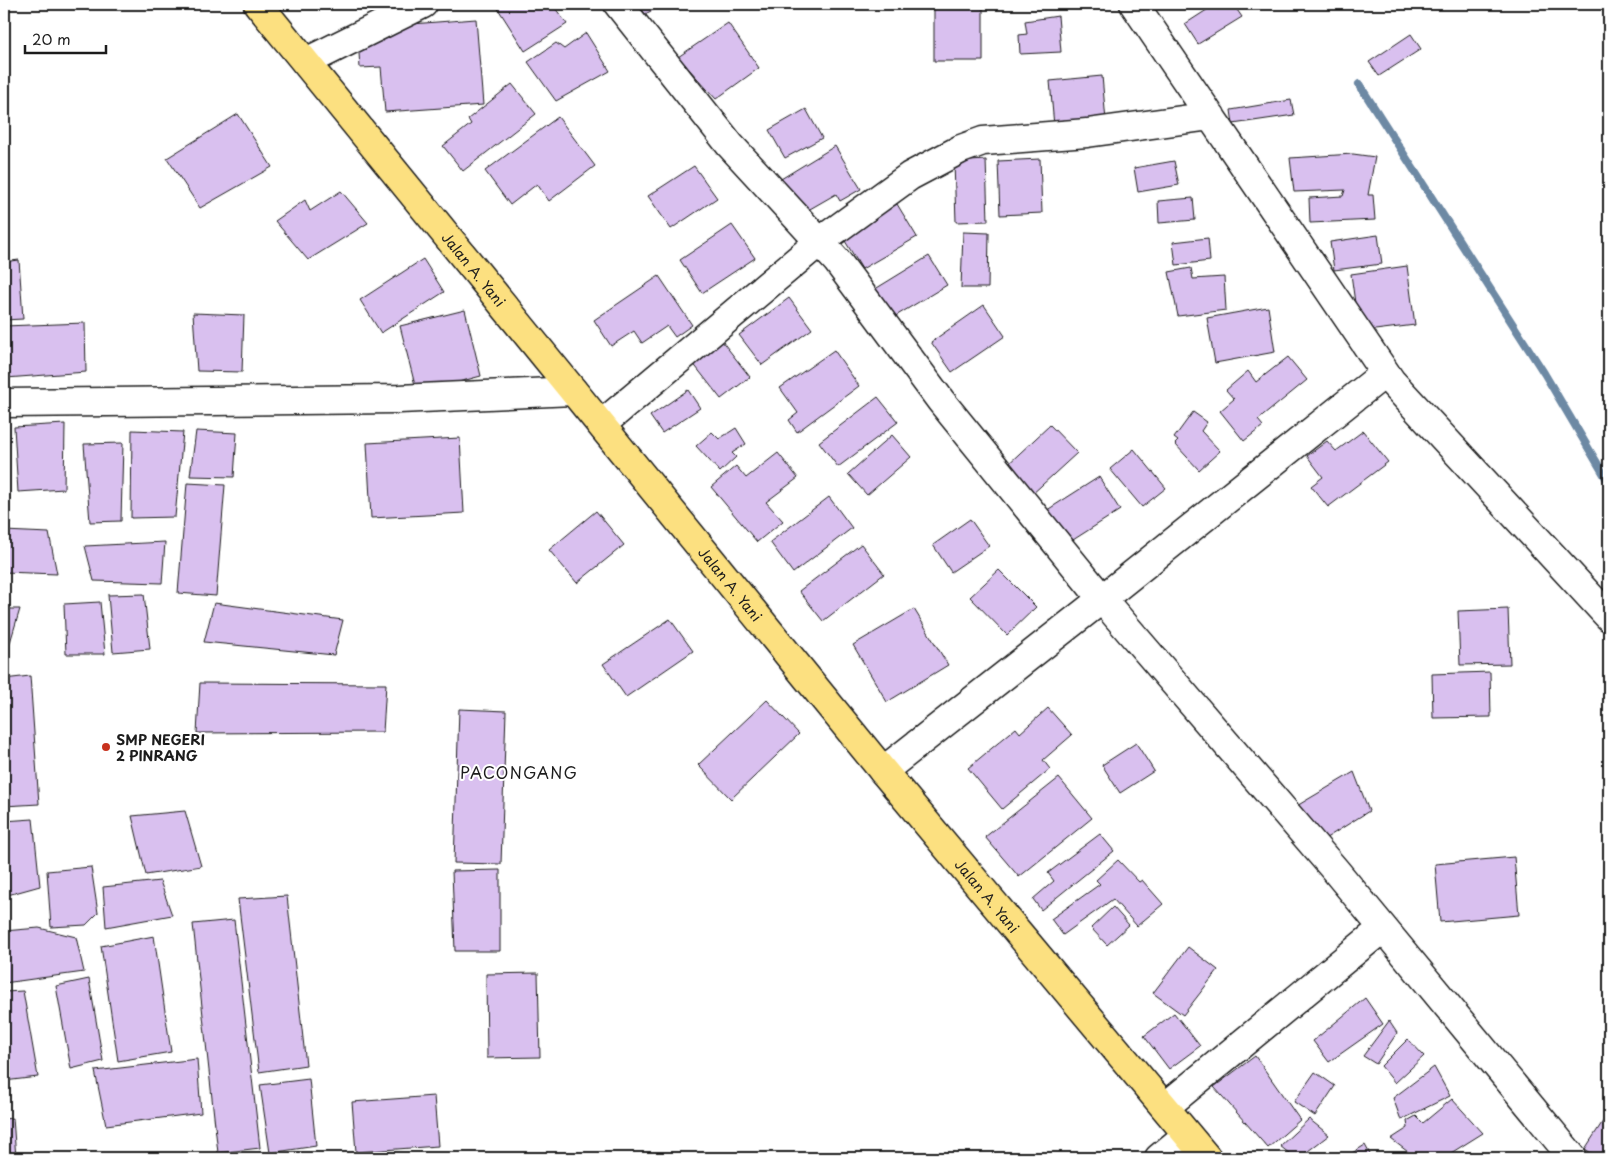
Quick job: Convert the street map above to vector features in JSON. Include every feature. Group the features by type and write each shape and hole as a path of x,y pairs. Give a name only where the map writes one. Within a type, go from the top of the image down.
{"highway":[{"name":"Jalan A. Yani","path":"258,4 883,771 1207,1158"}],"street":[{"path":"306,62 423,4"},
{"path":"618,4 730,145 837,261 941,401 1102,599 1383,928 1573,1158"},
{"path":"1134,4 1385,373 1402,395 1609,617"},
{"path":"602,424 819,242 910,176 976,142 1087,133 1211,116"},
{"path":"883,771 1385,373"},
{"path":"4,403 399,399 573,391"},
{"path":"1165,1108 1383,928"},
{"path":"1159,1158 1187,1135"}],"building":[{"path":"495,4 552,4 567,24 525,51"},
{"path":"639,4 665,4 645,14"},
{"path":"934,4 983,4 983,61 934,61"},
{"path":"1216,4 1233,4 1242,17 1198,44 1185,24"},
{"path":"1058,16 1061,52 1020,54 1019,35 1027,34 1025,21"},
{"path":"476,19 483,105 385,112 381,67 360,68 358,38 386,26"},
{"path":"728,23 759,68 716,99 678,57"},
{"path":"586,33 610,71 556,101 528,62 556,43 564,49"},
{"path":"1411,34 1421,49 1379,76 1369,62"},
{"path":"1102,76 1106,121 1054,126 1050,81"},
{"path":"512,84 536,114 463,171 443,146 471,124 468,119"},
{"path":"1291,100 1294,115 1233,124 1231,110"},
{"path":"806,109 822,138 785,158 769,130"},
{"path":"238,114 272,167 200,208 167,158"},
{"path":"558,117 595,166 549,201 537,184 510,205 485,171"},
{"path":"835,146 861,189 840,201 836,194 796,217 776,182"},
{"path":"1353,154 1375,157 1368,195 1373,195 1375,220 1310,223 1309,198 1343,196 1345,190 1294,192 1290,158"},
{"path":"1040,159 1042,213 1000,215 998,161"},
{"path":"986,160 988,221 956,222 954,162"},
{"path":"1174,161 1179,185 1138,192 1134,168"},
{"path":"694,166 717,198 671,229 648,196"},
{"path":"341,191 368,223 308,260 275,221 305,200 310,211"},
{"path":"1193,198 1195,220 1159,223 1158,201"},
{"path":"897,204 917,237 862,269 842,236"},
{"path":"732,225 755,258 702,293 680,260"},
{"path":"963,232 989,233 988,288 961,288"},
{"path":"1378,235 1382,264 1334,270 1330,242"},
{"path":"1208,238 1210,261 1176,265 1173,242"},
{"path":"929,256 947,285 889,320 872,291"},
{"path":"423,259 444,292 381,333 360,300"},
{"path":"19,260 23,319 4,320 4,262"},
{"path":"1407,266 1415,325 1359,332 1351,274"},
{"path":"1191,268 1193,279 1224,277 1226,310 1178,316 1169,272"},
{"path":"659,276 692,325 675,337 667,326 642,343 634,331 611,346 594,320"},
{"path":"789,298 812,329 762,365 739,335"},
{"path":"984,305 1005,336 952,372 931,342"},
{"path":"1268,307 1275,352 1215,363 1207,318"},
{"path":"465,310 481,376 417,393 400,326"},
{"path":"193,313 244,315 242,372 197,371"},
{"path":"85,323 86,372 6,378 4,326"},
{"path":"718,336 750,377 721,399 689,358"},
{"path":"834,350 859,386 797,432 789,420 798,413 780,388"},
{"path":"1288,357 1307,380 1258,420 1263,426 1244,441 1220,411 1234,399 1226,390 1248,371 1256,382"},
{"path":"688,390 700,408 662,433 650,416"},
{"path":"878,397 898,422 838,467 819,442"},
{"path":"1193,412 1207,422 1201,431 1220,451 1199,470 1175,444 1178,441 1174,438"},
{"path":"65,424 64,489 18,492 14,427"},
{"path":"1050,425 1077,453 1030,496 1004,468"},
{"path":"736,428 746,444 732,453 736,457 720,472 696,446 712,432 719,439"},
{"path":"132,430 183,432 175,517 131,518"},
{"path":"196,431 237,433 234,477 190,476"},
{"path":"1363,431 1388,462 1328,507 1311,486 1323,477 1307,456 1327,441 1336,451"},
{"path":"892,435 911,457 867,495 848,474"},
{"path":"460,438 464,513 371,518 367,443"},
{"path":"123,443 121,521 90,522 84,444"},
{"path":"1134,449 1166,488 1142,507 1110,469"},
{"path":"778,453 798,478 766,502 783,521 757,542 711,487 736,466 746,478"},
{"path":"4,470 10,523 4,523"},
{"path":"1099,477 1120,510 1062,547 1041,514"},
{"path":"187,483 225,485 216,596 178,593"},
{"path":"829,497 852,528 793,573 770,542"},
{"path":"596,511 624,545 577,583 549,550"},
{"path":"970,519 989,546 951,572 933,545"},
{"path":"4,531 49,533 57,574 4,572"},
{"path":"165,542 162,583 94,581 85,546"},
{"path":"861,544 884,574 823,621 799,591"},
{"path":"999,570 1036,607 1007,635 970,597"},
{"path":"144,594 150,649 113,652 108,595"},
{"path":"100,602 105,654 66,654 64,604"},
{"path":"214,603 343,620 334,655 204,642"},
{"path":"4,609 20,609 6,656 4,656"},
{"path":"914,609 948,665 887,702 853,645"},
{"path":"1508,609 1510,664 1460,665 1458,611"},
{"path":"670,619 693,651 626,697 603,664"},
{"path":"1490,672 1491,717 1433,718 1432,674"},
{"path":"30,676 39,804 4,806 4,679"},
{"path":"200,683 386,684 383,732 197,733"},
{"path":"767,700 799,734 731,799 698,765"},
{"path":"1048,708 1072,735 1043,760 1050,769 1002,809 968,768 1016,728 1020,733"},
{"path":"459,709 506,711 501,864 454,863"},
{"path":"1136,743 1154,771 1120,793 1102,765"},
{"path":"1354,772 1369,811 1320,842 1295,807"},
{"path":"1059,778 1092,818 1019,877 985,837"},
{"path":"185,811 201,866 146,875 132,816"},
{"path":"33,819 40,886 4,896 4,821"},
{"path":"1100,834 1114,851 1041,910 1033,899 1054,881 1048,873"},
{"path":"1514,857 1519,915 1440,922 1435,864"},
{"path":"1118,860 1139,882 1142,880 1163,904 1137,926 1113,899 1063,935 1051,919 1100,884 1096,880"},
{"path":"91,867 98,913 86,925 51,927 47,871"},
{"path":"500,870 500,951 455,951 452,871"},
{"path":"160,881 172,915 106,927 103,887"},
{"path":"287,896 306,1065 259,1072 238,899"},
{"path":"1113,907 1129,925 1107,945 1091,928"},
{"path":"234,920 260,1148 218,1153 193,924"},
{"path":"39,928 76,937 84,972 4,983 4,931"},
{"path":"154,936 171,1052 118,1061 101,946"},
{"path":"1188,947 1218,970 1183,1015 1153,993"},
{"path":"538,973 540,1057 487,1058 486,974"},
{"path":"89,979 103,1061 71,1069 56,986"},
{"path":"23,991 38,1077 4,1081 4,992"},
{"path":"1365,998 1383,1024 1329,1062 1313,1041"},
{"path":"1174,1013 1200,1046 1169,1069 1144,1036"},
{"path":"1389,1021 1397,1033 1376,1064 1363,1056"},
{"path":"1408,1039 1424,1056 1395,1083 1381,1066"},
{"path":"1255,1056 1300,1120 1268,1148 1214,1087"},
{"path":"197,1059 201,1113 106,1125 95,1071"},
{"path":"1434,1067 1450,1096 1401,1120 1393,1098"},
{"path":"1315,1072 1335,1086 1315,1116 1294,1102"},
{"path":"309,1079 316,1146 270,1153 260,1085"},
{"path":"434,1096 438,1146 356,1152 352,1102"},
{"path":"1452,1099 1483,1133 1443,1158 1416,1158 1391,1139 1408,1128 1407,1121 1416,1116 1423,1123"},
{"path":"1609,1112 1609,1158 1599,1158 1585,1149"},
{"path":"13,1118 16,1158 4,1158 4,1119"},
{"path":"1309,1119 1329,1135 1299,1158 1295,1158 1280,1146"},
{"path":"1365,1145 1372,1158 1344,1158"}],"waterway":[{"path":"1359,84 1544,373 1609,483"}],"place":[{"name":"SMP NEGERI 2 PINRANG","path":"106,747"}],"district":[{"name":"PACONGANG","path":"519,772"}]}
